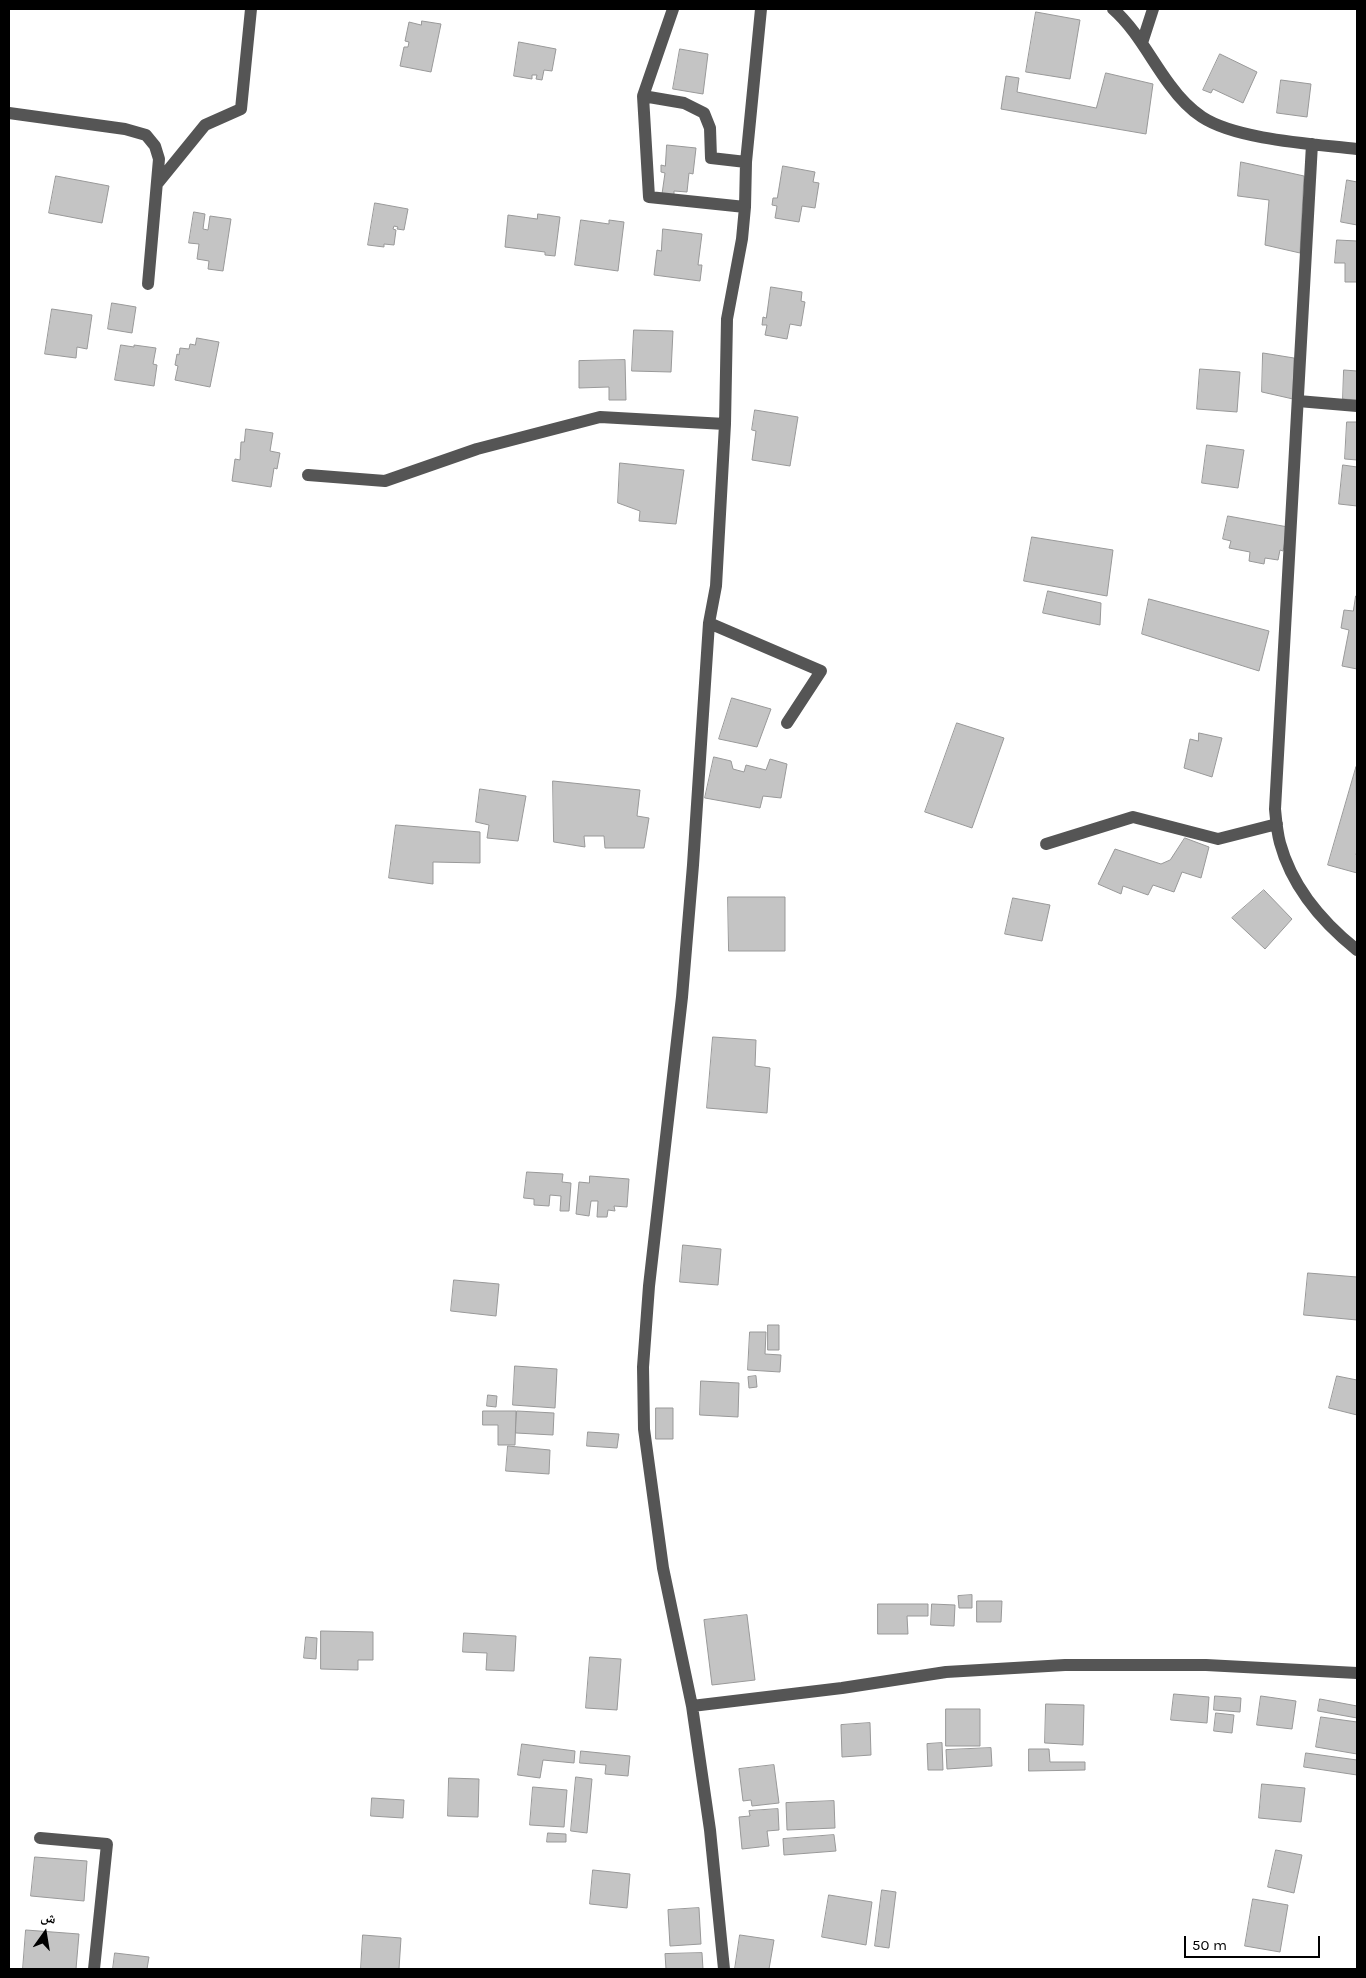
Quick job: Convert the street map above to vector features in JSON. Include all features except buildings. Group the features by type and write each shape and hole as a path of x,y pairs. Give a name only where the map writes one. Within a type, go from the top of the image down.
{"street":[{"path":"156,184 205,125 241,109 251,9"},
{"path":"673,9 643,96 649,197 745,207"},
{"path":"724,1969 710,1830 692,1706 663,1568 644,1428 643,1367 649,1286 682,997 709,623 716,586 725,424 727,319 742,239 746,162 761,9"},
{"path":"1113,9 1142,43 1170,85 1202,117 1220,126 1248,133 1312,144 1357,149"},
{"path":"1142,43 1153,9"},
{"path":"643,96 684,103 704,112 710,128 711,158 746,162"},
{"path":"9,113 125,129 146,135 156,146 159,159 148,284"},
{"path":"1312,144 1275,808 1280,843 1294,878 1312,907 1357,950"},
{"path":"1298,401 1357,406"},
{"path":"308,475 385,481 477,449 600,417 725,424"},
{"path":"709,623 821,671 787,723"},
{"path":"1046,844 1133,817 1218,839 1277,824"},
{"path":"692,1706 842,1688 946,1672 1066,1665 1206,1665 1357,1673"},
{"path":"40,1838 107,1844 94,1969"}]}
